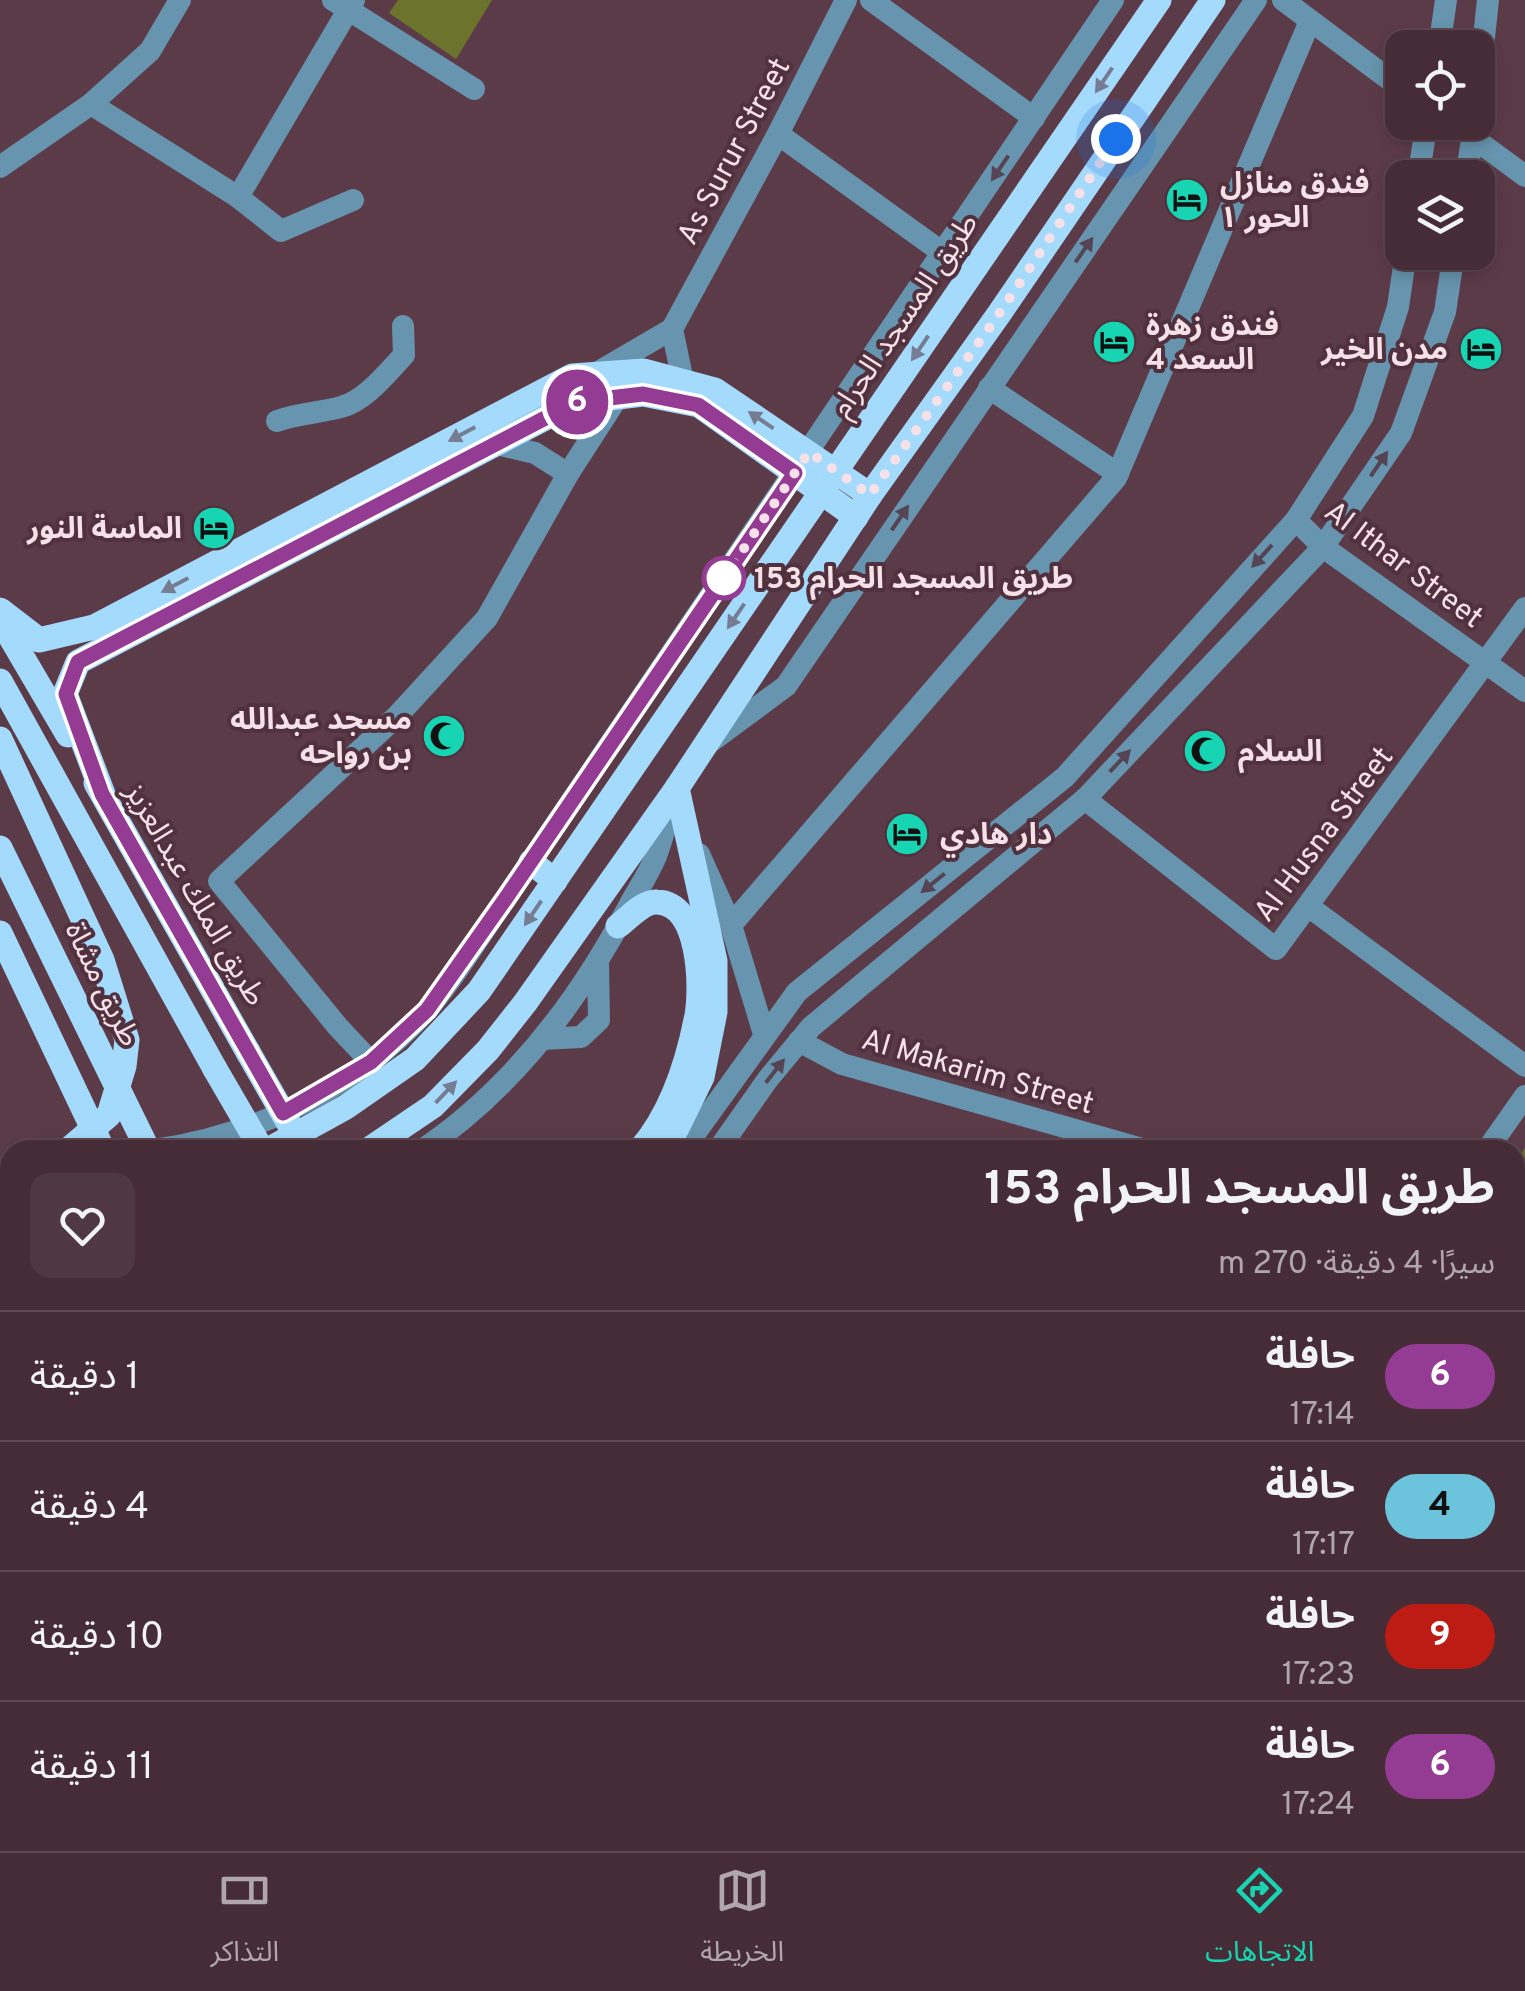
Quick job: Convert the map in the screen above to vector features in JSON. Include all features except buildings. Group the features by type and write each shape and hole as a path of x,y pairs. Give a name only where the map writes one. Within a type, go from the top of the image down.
{"main road":[{"name":"طريق المسجد الحرام","path":"283,1140 346,1106 414,1059 480,991 1160,0"},
{"path":"383,1140 433,1106 488,1050 525,1004 677,788 870,495 1213,0"},
{"path":"0,610 38,640 94,627 572,376 644,371 715,390 829,482 870,495"},
{"path":"102,794 66,694 78,662 576,402 643,394 698,405 802,463"},
{"path":"829,482 856,518"},
{"name":"طريق الملك عبدالعزيز","path":"0,619 298,1140"},
{"path":"0,680 215,1069 259,1140"},
{"path":"0,738 102,960 128,1040 109,1115 82,1140"},
{"path":"669,1140 702,1078 706,1012 715,960 677,788"},
{"name":"طريق مشاة","path":"0,848 146,1140"},
{"path":"531,862 555,880"},
{"path":"618,926 644,905 658,902 675,908 691,928 706,1012 679,1084 646,1140"},
{"path":"0,933 98,1140"}],"street":[{"path":"0,167 90,104 150,51 180,0"},
{"name":"As Surur Street","path":"672,329 846,0"},
{"path":"871,0 1034,118"},
{"path":"702,748 786,686 1256,0"},
{"path":"1283,0 1385,76"},
{"path":"1442,30 1446,0"},
{"path":"1485,30 1488,0"},
{"path":"205,1140 268,1121 371,1062 427,1010 802,463 1034,118 1106,2"},
{"path":"238,197 345,3 474,90"},
{"path":"730,925 1118,474 1310,20"},
{"path":"90,104 238,197 281,231 353,200"},
{"path":"778,134 943,253"},
{"path":"1484,140 1525,176"},
{"path":"965,220 994,241"},
{"path":"690,1140 797,992 1065,777 1296,520 1363,416 1398,307 1403,270"},
{"path":"725,1140 810,1027 1085,798 1323,548 1401,433 1444,312 1451,270"},
{"path":"999,314 1028,331"},
{"path":"277,421 345,406 380,380 404,355 403,326"},
{"path":"596,374 672,329 683,381"},
{"path":"989,388 1118,474"},
{"path":"371,1062 220,881 398,715 487,618 568,474 617,398"},
{"path":"497,444 535,453 568,474"},
{"name":"Al Ithar Street","path":"1296,520 1323,548 1525,691"},
{"name":"Al Husna Street","path":"1085,798 1276,949 1525,608"},
{"path":"435,1140 465,1118 543,1039 598,963 656,857 677,788"},
{"path":"686,826 730,925 764,1034"},
{"path":"1308,906 1525,1066"},
{"path":"543,1039 581,1037 599,1020 598,963"},
{"name":"Al Makarim Street","path":"799,1040 842,1064 1111,1140"},
{"path":"1494,1140 1525,1096"}],"green space":[{"path":"398,0 492,0 456,59 389,13"}],"bus line":[{"name":"6","path":"643,394 698,405 795,473 427,1010 371,1062 283,1113 102,794 66,694 78,662 576,402 643,394"}],"place":[{"name":"فندق منازل الحور ١","path":"1187,200"},
{"name":"فندق زهرة السعد 4","path":"1114,342"},
{"name":"مدن الخير","path":"1481,349"},
{"name":"الماسة النور","path":"214,528"},
{"name":"طريق المسجد الحرام 153","path":"724,578"},
{"name":"مسجد عبدالله بن رواحه","path":"444,736"},
{"name":"السلام","path":"1205,751"},
{"name":"دار هادي","path":"907,834"}],"route":[{"path":"724,578 809,452 870,495 999,314 1116,139"}]}
